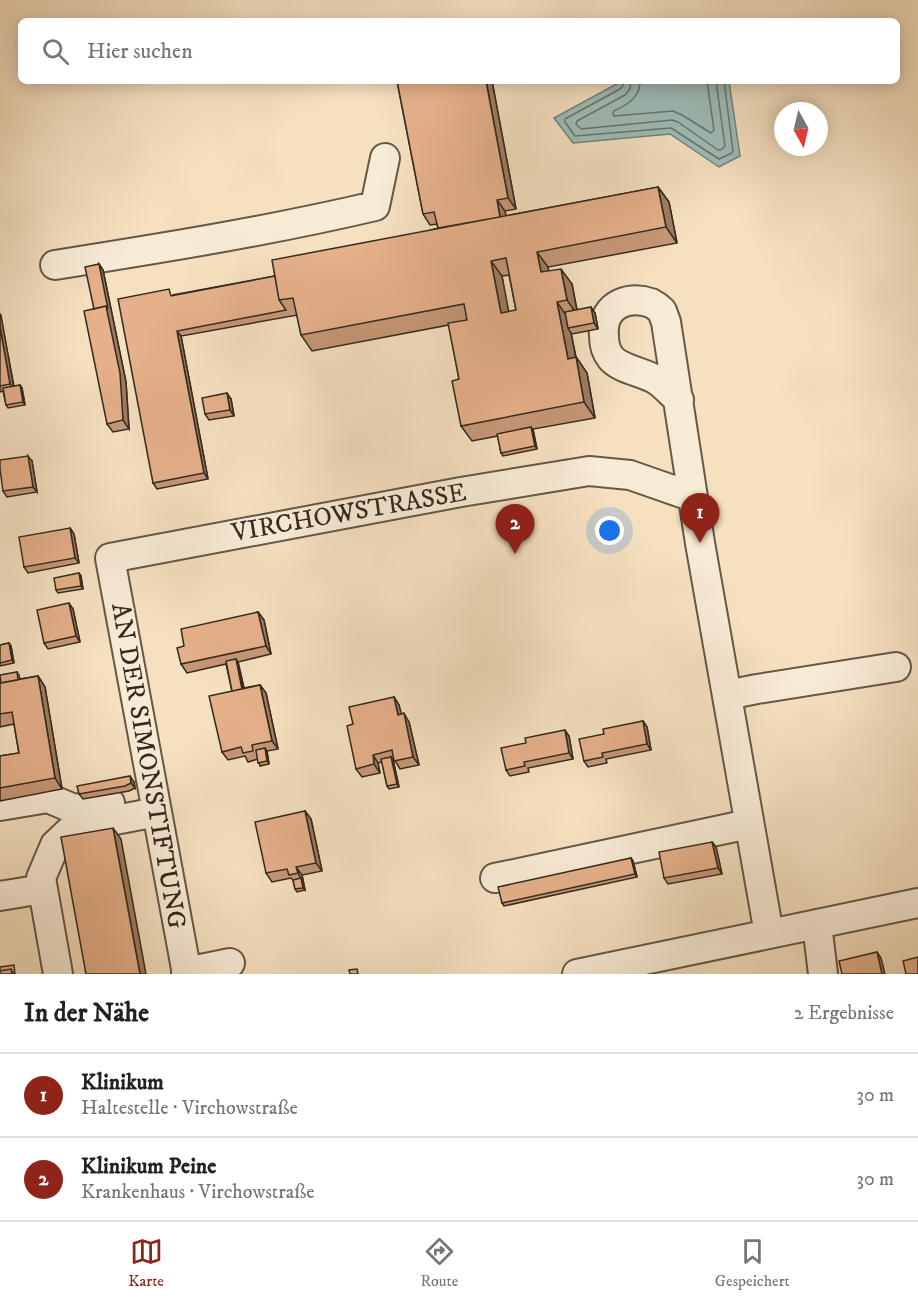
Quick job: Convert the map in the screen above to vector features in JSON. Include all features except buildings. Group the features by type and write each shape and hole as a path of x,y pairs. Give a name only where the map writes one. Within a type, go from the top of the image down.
{"street":[{"path":"55,265 284,226 375,206 385,158"},
{"path":"679,400 693,497 769,934"},
{"name":"VIRCHOWSTRASSE","path":"110,558 461,492 589,471 630,475 693,497"},
{"name":"AN DER SIMONSTIFTUNG","path":"110,558 186,973"},
{"path":"727,695 757,688 896,667"},
{"path":"0,806 48,798 74,809 155,804"},
{"path":"58,974 41,878 55,845 73,828 155,804"},
{"path":"495,878 749,824"},
{"path":"0,896 43,890"},
{"path":"577,974 627,969 769,934 918,903"},
{"path":"816,924 823,974"},
{"path":"186,973 230,963"}],"water":[{"path":"616,84 729,84 740,156 719,167 670,134 573,143 554,118"}],"place":[{"name":"Klinikum","path":"700,543"},
{"name":"Klinikum Peine","path":"515,554"}]}
